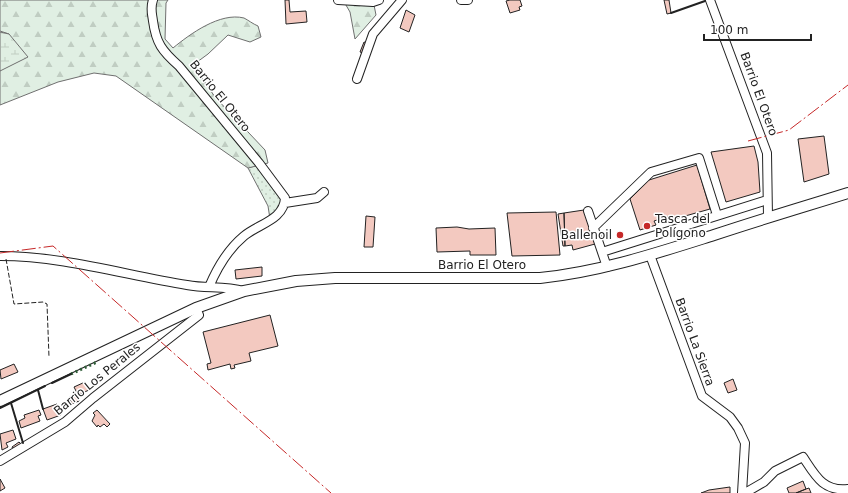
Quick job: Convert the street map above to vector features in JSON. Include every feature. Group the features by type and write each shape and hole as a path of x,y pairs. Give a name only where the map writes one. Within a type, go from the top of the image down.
{"main road":[{"name":"Barrio El Otero","path":"428,278 540,278 568,275 607,267 650,255 848,193"},
{"name":"Barrio Los Perales","path":"0,401 196,308 244,291 308,279 428,278"}],"street":[{"name":"Barrio El Otero","path":"153,0 150,9 154,36 160,46 282,192 285,198 285,203"},
{"path":"338,0 373,2 379,0"},
{"path":"357,79 373,34 402,0"},
{"path":"461,0 468,0"},
{"name":"Barrio El Otero","path":"710,0 767,153 768,217"},
{"path":"593,228 651,172 699,158 717,216"},
{"path":"209,287 217,267 244,235 267,223 284,208 285,203 316,198 324,192"},
{"path":"602,252 767,200"},
{"path":"588,211 607,267"},
{"name":"Barrio La Sierra","path":"650,255 702,396 730,417 738,428 745,443 742,493"},
{"name":"Barrio Los Perales","path":"0,256 67,262 187,285 209,287 228,286 244,291"},
{"name":"Barrio Los Perales","path":"0,461 65,422 93,398 200,315 196,308"},
{"path":"746,493 764,482 775,471 803,457 820,482 837,491 848,489"}],"green space":[{"path":"0,0 168,0 166,3 165,39 173,48 197,31 215,21 225,18 244,18 258,26 261,37 250,42 228,35 208,54 193,65 215,97 265,150 268,163 248,168 116,76 94,73 58,82 0,105 0,70 9,34 0,31"},
{"path":"343,0 373,0 376,15 355,39 350,12"},
{"path":"0,32 9,34 28,57 0,71"},
{"path":"258,165 282,199 281,204 270,219 268,206 248,168"}],"building":[{"path":"285,0 289,0 290,12 306,11 307,22 286,24"},
{"path":"520,0 522,6 519,7 520,10 510,13 506,1"},
{"path":"664,0 669,0 671,13 667,14"},
{"path":"406,10 415,15 409,32 400,28"},
{"path":"364,42 370,44 366,54 360,52"},
{"path":"824,136 829,174 804,182 798,139"},
{"path":"754,146 758,162 760,192 726,202 711,152"},
{"path":"697,165 710,209 671,220 670,216 654,221 656,225 640,230 630,199 649,180"},
{"path":"584,210 595,244 573,250 572,245 565,246 564,213"},
{"path":"556,212 560,255 512,256 507,213"},
{"path":"564,213 565,246 563,246 558,214"},
{"path":"366,216 375,217 373,247 364,247"},
{"path":"457,227 469,229 495,228 496,255 470,255 470,251 437,252 436,228"},
{"path":"262,267 262,276 236,279 235,270"},
{"path":"270,315 278,346 249,353 251,361 234,365 235,368 231,369 230,364 208,370 207,364 211,363 203,332"},
{"path":"14,364 18,372 1,379 0,370"},
{"path":"733,379 737,390 728,393 724,383"},
{"path":"85,382 89,390 78,395 74,387"},
{"path":"77,394 79,401 72,404 69,397"},
{"path":"57,404 61,415 47,420 43,409"},
{"path":"39,410 41,415 38,416 40,421 21,428 19,421 25,418 24,415"},
{"path":"97,410 110,424 107,427 104,424 100,427 98,425 97,427 92,421 95,415 93,413"},
{"path":"13,430 16,439 6,443 8,447 2,450 0,434"},
{"path":"19,442 21,444 13,449 12,447"},
{"path":"0,479 5,488 0,491"},
{"path":"803,481 806,489 796,493 789,493 787,488"},
{"path":"730,487 730,493 701,493 709,490"},
{"path":"809,488 811,493 796,493 806,489"}],"hedge":[{"path":"71,374 97,362"}],"fence":[{"path":"6,259 14,304 43,302 47,304 49,357"}],"wall":[{"path":"671,13 705,1"},
{"path":"52,383 71,374"},
{"path":"0,408 45,386"},
{"path":"38,390 43,409"},
{"path":"11,403 23,443"}],"power":[{"path":"748,141 789,130 848,85"},
{"path":"0,253 53,246 331,493"}],"place":[{"name":"Tasca del Polígono","path":"647,226"},
{"name":"Ballenoil","path":"620,235"}]}
